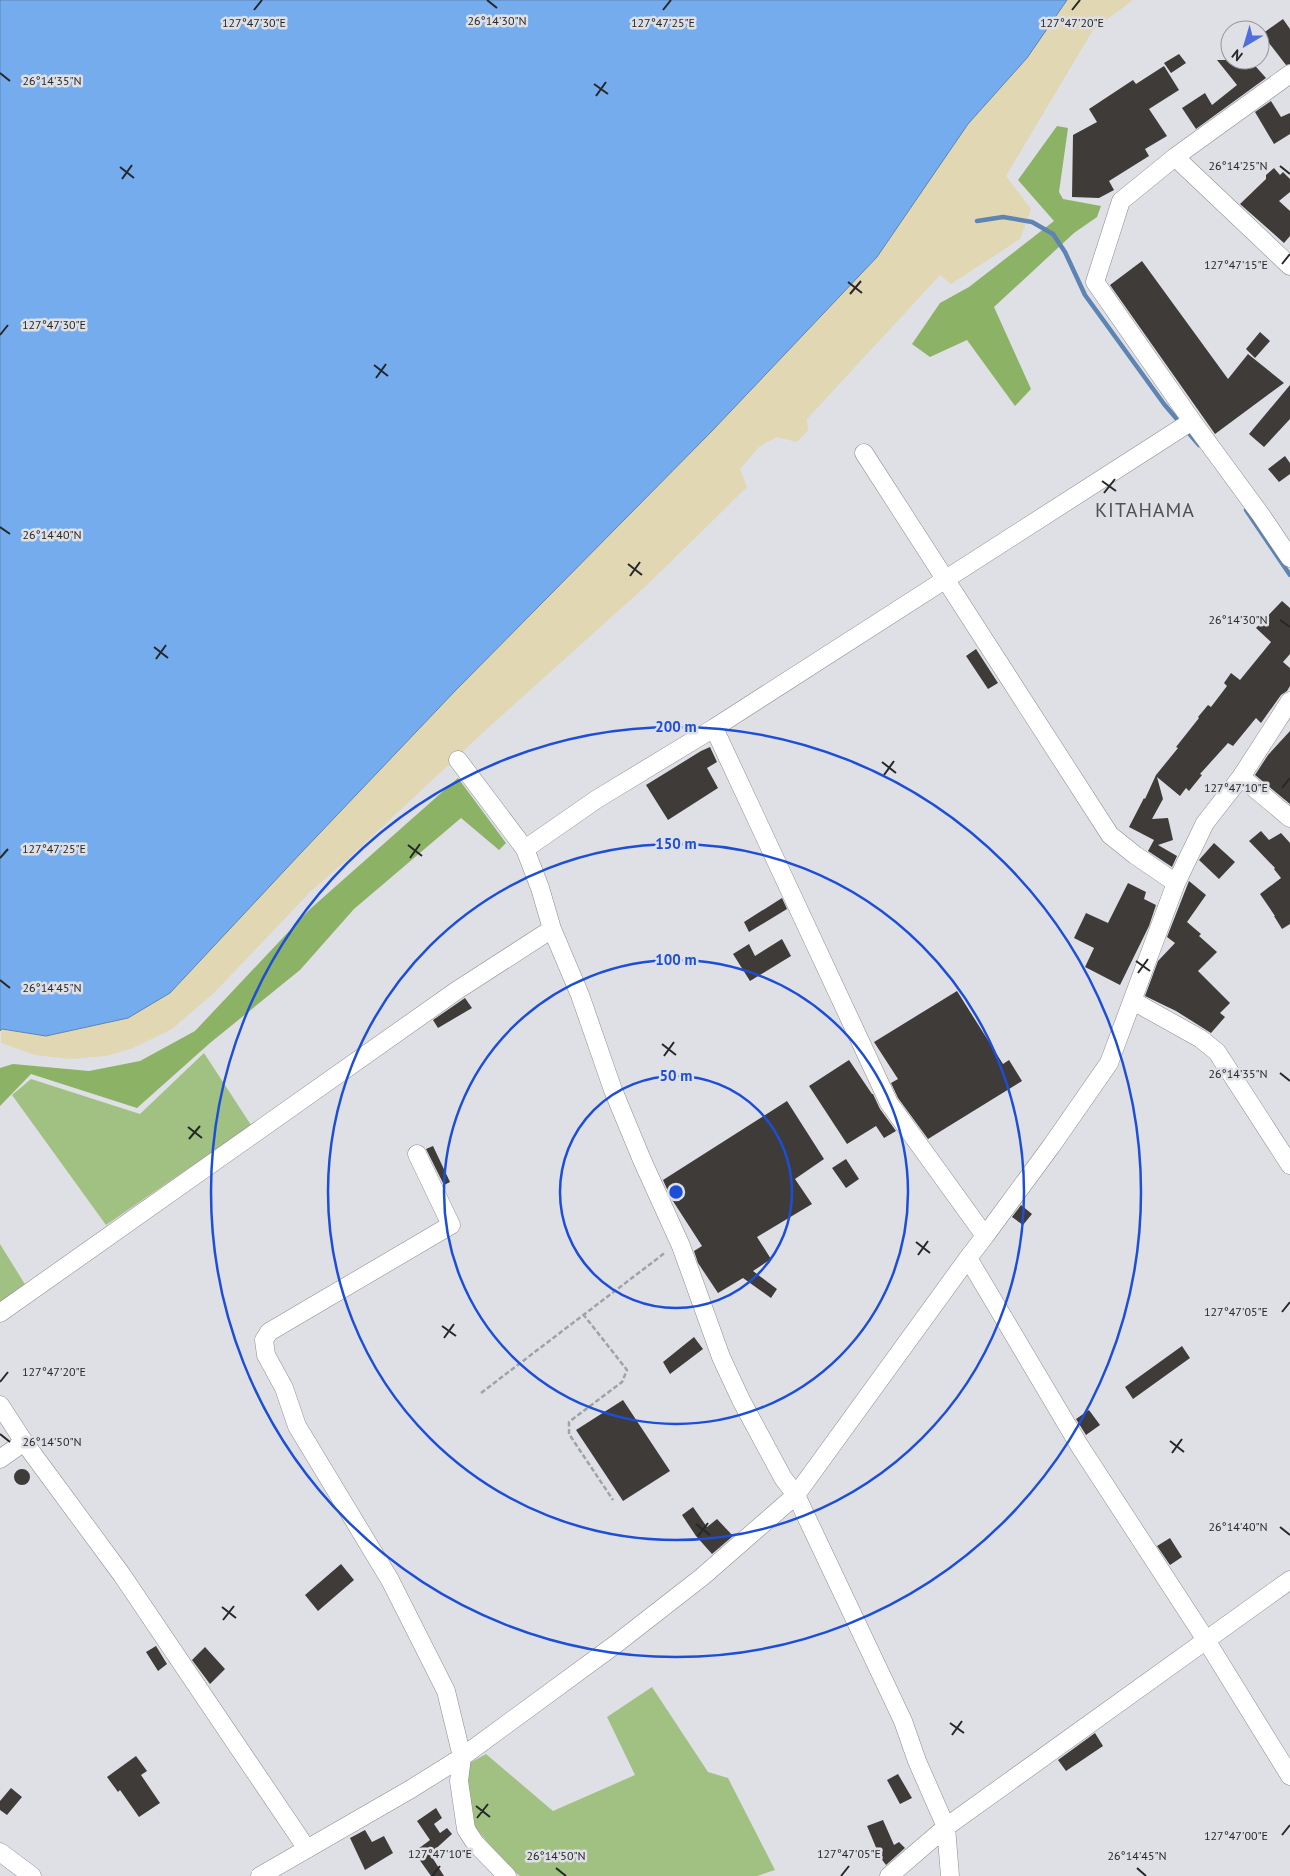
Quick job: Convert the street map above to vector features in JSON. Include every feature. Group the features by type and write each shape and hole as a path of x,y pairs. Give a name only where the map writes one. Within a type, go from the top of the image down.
{"street":[{"path":"1290,74 1175,157 1122,201 1095,282 1188,424 1261,515 1290,558"},
{"path":"1175,157 1290,266"},
{"path":"525,849 597,799 714,728 1188,424"},
{"path":"864,453 1110,835 1176,883"},
{"path":"260,1876 462,1757 616,1644 702,1577 796,1495 1088,1095 1109,1063 1176,883 1205,823 1241,777 1290,701"},
{"path":"714,728 888,1104 985,1236"},
{"path":"458,760 525,849 540,888 552,929 580,995 613,1090 681,1246 721,1356 737,1391 783,1478 796,1495 903,1721 917,1761 946,1827 950,1876"},
{"path":"1241,777 1290,818"},
{"path":"0,1313 456,991 552,929"},
{"path":"1133,1001 1201,1039 1217,1052 1290,1165"},
{"path":"417,1154 451,1225 269,1332 264,1340 266,1355 284,1388 297,1426 390,1580 446,1691 462,1757 459,1781 466,1829 476,1843 507,1876"},
{"path":"968,1258 1079,1445 1206,1640 1290,1776"},
{"path":"0,1405 24,1442 122,1575 306,1849"},
{"path":"0,1459 24,1442"},
{"path":"889,1876 946,1827 1290,1580"},
{"path":"0,1852 32,1876"}],"path":[{"path":"482,1393 663,1253 681,1246"},
{"path":"583,1314 627,1370 622,1382 569,1422 569,1434 613,1500"}],"green space":[{"path":"1057,126 1068,128 1059,192 1063,199 1101,206 1097,217 1074,233 994,307 1031,389 1015,406 967,340 930,357 912,344 940,303 969,287 1054,221 1018,180"},
{"path":"458,778 506,843 499,850 461,818 354,909 300,970 210,1043 137,1108 31,1074 0,1106 0,1068 13,1064 89,1071 140,1061 195,1031 309,910"},
{"path":"204,1053 251,1125 106,1225 12,1095 31,1079 140,1114"},
{"path":"0,1244 26,1286 0,1304"},
{"path":"652,1687 708,1772 728,1778 775,1870 757,1876 520,1876 506,1865 471,1822 465,1780 468,1764 486,1754 553,1811 635,1775 607,1717"}],"sand":[{"path":"1067,0 1133,0 1093,30 1006,176 1031,209 1020,239 951,284 940,275 807,419 808,430 797,442 777,437 759,447 740,469 747,487 647,585 310,892 215,992 172,1029 133,1048 106,1056 70,1059 35,1055 1,1043 1,1029 46,1036 128,1018 170,993 455,691 711,432 877,257 968,124 1027,58"}],"water":[{"path":"0,0 1067,0 1027,58 968,124 877,257 711,432 455,691 170,993 128,1018 46,1036 2,1029 0,1031"}],"building":[{"path":"1283,19 1290,29 1290,64 1286,65 1270,44 1270,28"},
{"path":"1179,54 1186,63 1171,73 1164,63"},
{"path":"1164,66 1179,90 1149,109 1167,136 1145,149 1149,156 1109,181 1114,190 1099,198 1072,197 1073,135 1097,122 1089,109 1133,80 1136,84"},
{"path":"1225,70 1259,70 1266,78 1196,129 1182,108 1205,93 1212,105 1237,85"},
{"path":"1271,101 1281,117 1290,113 1290,134 1274,144 1255,112"},
{"path":"1274,168 1280,175 1283,172 1290,179 1290,192 1279,201 1290,211 1290,236 1284,243 1240,204 1266,179 1266,175"},
{"path":"1142,261 1228,379 1248,354 1284,383 1215,434 1110,285"},
{"path":"1260,332 1270,341 1255,358 1246,349"},
{"path":"1290,385 1290,419 1264,447 1249,434"},
{"path":"1285,456 1290,463 1290,474 1279,482 1268,469"},
{"path":"1282,601 1290,608 1290,654 1283,662 1290,668 1290,686 1287,691 1281,695 1261,723 1256,718 1233,746 1228,743 1200,774 1202,775 1189,791 1186,788 1180,796 1157,777 1163,799 1152,819 1168,818 1173,840 1158,845 1177,856 1172,867 1148,851 1154,840 1129,827 1156,775 1178,748 1176,747 1198,717 1208,705 1211,707 1227,686 1224,683 1231,673 1240,680 1271,642 1256,628"},
{"path":"976,649 998,683 988,689 966,656"},
{"path":"1290,731 1290,804 1255,775 1268,755"},
{"path":"710,747 717,762 707,768 718,788 668,820 646,785"},
{"path":"1261,831 1269,840 1281,833 1290,843 1290,924 1282,929 1260,894 1281,878 1275,868 1249,841"},
{"path":"1214,843 1235,862 1219,879 1199,860"},
{"path":"1189,881 1206,895 1187,922 1217,952 1198,971 1230,1003 1220,1013 1225,1017 1211,1033 1176,1011 1145,996 1158,961 1175,943 1167,937"},
{"path":"1128,883 1146,892 1144,899 1156,905 1149,926 1120,985 1085,967 1094,948 1074,938 1086,913 1108,923"},
{"path":"782,898 787,909 749,932 744,922"},
{"path":"782,939 791,956 750,981 733,954 749,944 755,956"},
{"path":"957,991 1003,1064 1009,1060 1022,1081 928,1139 898,1098 891,1083 898,1079 874,1042"},
{"path":"465,998 472,1008 438,1028 433,1020"},
{"path":"849,1060 896,1131 884,1138 876,1126 847,1144 809,1086"},
{"path":"787,1101 824,1159 795,1179 812,1204 757,1237 771,1259 753,1271 777,1289 771,1298 743,1278 718,1293 698,1263 694,1251 702,1246 671,1198 663,1180"},
{"path":"433,1146 450,1182 444,1185 426,1149"},
{"path":"846,1159 859,1179 846,1188 832,1168"},
{"path":"1021,1205 1032,1214 1023,1225 1012,1217"},
{"path":"694,1337 703,1349 670,1374 663,1362"},
{"path":"1182,1346 1190,1358 1133,1399 1125,1387"},
{"path":"623,1400 670,1471 623,1501 576,1430"},
{"path":"1089,1410 1100,1425 1086,1435 1076,1419"},
{"path":"19,1469 25,1469 30,1474 28,1483 19,1485 14,1480 14,1474"},
{"path":"693,1507 707,1527 717,1519 733,1536 712,1554 696,1536 682,1515"},
{"path":"1170,1538 1182,1557 1170,1565 1157,1546"},
{"path":"341,1564 354,1580 318,1611 305,1595"},
{"path":"156,1646 167,1664 158,1671 146,1652"},
{"path":"205,1647 225,1669 210,1684 192,1660"},
{"path":"1095,1733 1103,1746 1066,1771 1058,1760"},
{"path":"136,1756 147,1771 141,1775 160,1803 139,1817 120,1790 118,1792 107,1777"},
{"path":"898,1774 912,1798 900,1804 887,1780"},
{"path":"11,1788 22,1797 7,1815 0,1810 0,1801"},
{"path":"436,1808 442,1818 434,1824 440,1833 447,1828 452,1834 430,1854 444,1876 431,1876 414,1852 430,1840 417,1821"},
{"path":"883,1820 894,1845 899,1842 905,1848 886,1865 880,1857 867,1826"},
{"path":"365,1830 372,1842 384,1836 393,1853 365,1870 350,1838"}],"waterway":[{"path":"977,221 1003,217 1032,222 1053,234 1065,252 1085,295 1164,404 1181,424"},
{"path":"1186,430 1199,445"},
{"path":"1246,510 1290,575"}],"district":[{"name":"KITAHAMA","path":"1145,510"}]}
